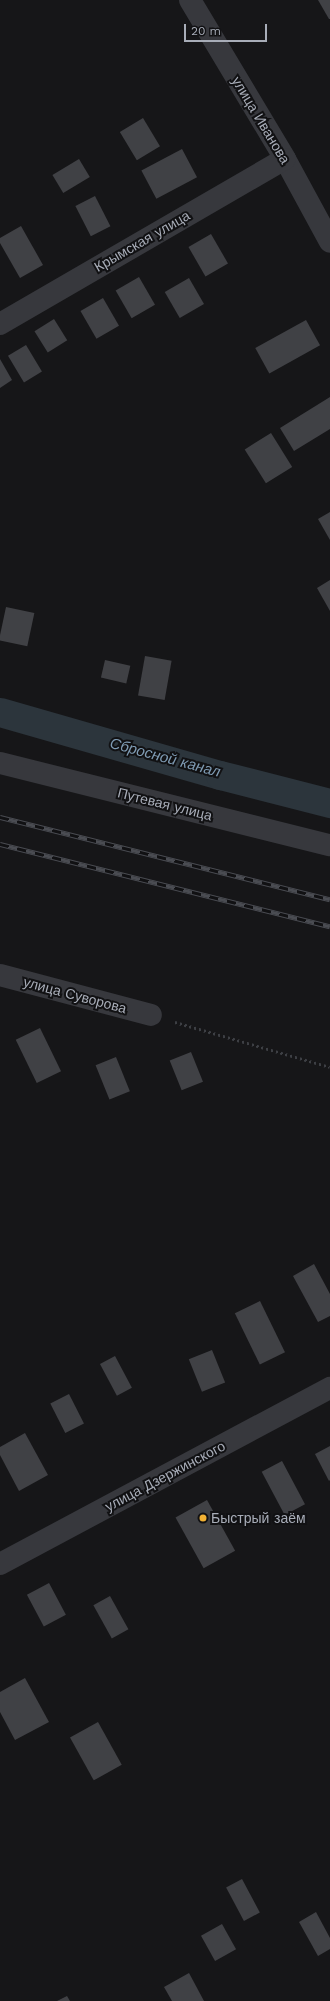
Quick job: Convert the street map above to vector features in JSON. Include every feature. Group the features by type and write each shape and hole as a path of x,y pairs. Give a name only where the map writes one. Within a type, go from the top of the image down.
{"street":[{"name":"улица Иванова","path":"190,0 285,159 330,242"},
{"name":"Крымская улица","path":"0,324 285,159"},
{"name":"Путевая улица","path":"0,763 330,845"},
{"name":"улица Суворова","path":"0,975 150,1015"},
{"name":"улица Дзержинского","path":"0,1564 330,1388"}],"path":[{"path":"150,1015 330,1067"}],"building":[{"path":"318,0 330,0 330,19 329,19"},
{"path":"143,118 160,146 137,160 120,132"},
{"path":"182,149 197,177 156,199 141,171"},
{"path":"79,159 90,177 63,193 52,175"},
{"path":"95,196 110,226 91,236 75,206"},
{"path":"21,226 43,265 20,278 0,243 0,238"},
{"path":"211,234 228,263 205,276 188,247"},
{"path":"139,277 155,305 132,318 116,290"},
{"path":"189,278 204,304 180,318 165,292"},
{"path":"103,298 119,326 96,339 80,311"},
{"path":"54,319 67,340 48,352 34,331"},
{"path":"306,320 320,345 269,373 255,348"},
{"path":"26,345 42,372 24,382 8,356"},
{"path":"0,359 12,380 0,388"},
{"path":"330,397 330,429 294,451 280,428"},
{"path":"271,433 292,467 266,483 245,449"},
{"path":"330,512 330,540 318,519"},
{"path":"330,580 330,611 317,588"},
{"path":"6,607 34,613 27,646 0,640"},
{"path":"145,656 172,661 165,700 138,695"},
{"path":"105,660 130,666 126,683 101,678"},
{"path":"40,1028 61,1071 37,1083 16,1040"},
{"path":"191,1052 203,1082 182,1090 170,1061"},
{"path":"116,1057 130,1091 109,1100 96,1065"},
{"path":"314,1264 330,1294 330,1316 318,1322 293,1276"},
{"path":"260,1301 285,1352 260,1365 235,1313"},
{"path":"212,1350 225,1382 202,1392 189,1359"},
{"path":"115,1356 132,1388 117,1396 100,1364"},
{"path":"69,1394 84,1423 65,1433 50,1404"},
{"path":"25,1433 48,1475 19,1491 0,1455 0,1447"},
{"path":"330,1446 330,1480 329,1481 315,1454"},
{"path":"282,1461 305,1504 285,1515 262,1472"},
{"path":"207,1500 235,1551 204,1568 176,1517"},
{"path":"49,1583 66,1615 44,1627 27,1595"},
{"path":"110,1596 128,1629 112,1638 93,1605"},
{"path":"25,1678 49,1722 15,1740 0,1712 0,1692"},
{"path":"98,1722 122,1765 94,1780 70,1738"},
{"path":"242,1879 260,1913 244,1921 226,1887"},
{"path":"316,1912 330,1938 330,1949 318,1956 299,1922"},
{"path":"222,1924 236,1949 215,1961 201,1936"},
{"path":"189,1973 204,2001 172,2001 164,1987"},
{"path":"67,1996 70,2001 57,2001"}],"waterway":[{"name":"Сбросной канал","path":"0,712 220,775 330,803"}],"railway":[{"path":"0,817 330,899"},
{"path":"0,844 330,926"}],"place":[{"name":"Быстрый заём","path":"203,1518"}]}
